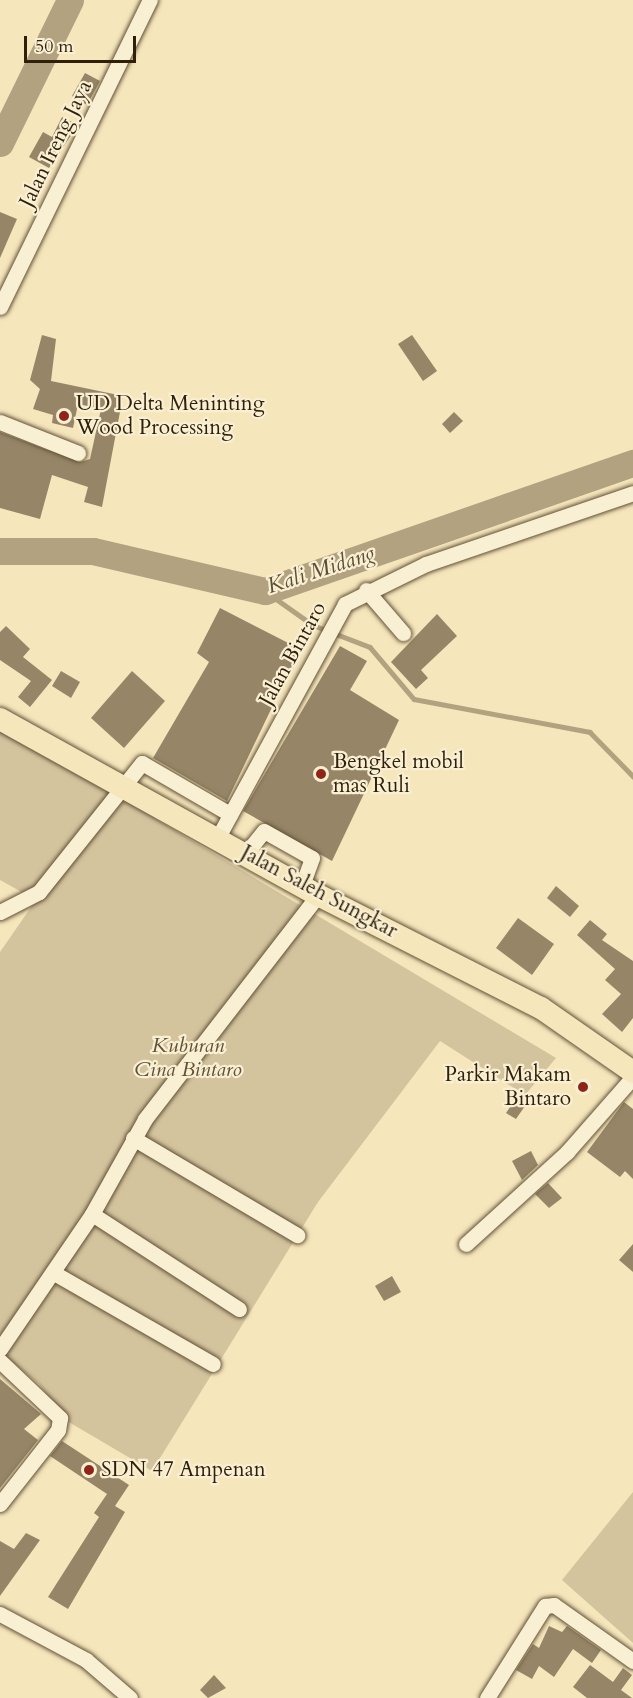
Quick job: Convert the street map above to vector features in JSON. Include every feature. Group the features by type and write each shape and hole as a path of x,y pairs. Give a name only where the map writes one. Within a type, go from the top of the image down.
{"highway":[{"name":"Jalan Saleh Sungkar","path":"0,718 246,853 310,891 541,1008 633,1075"}],"street":[{"name":"Jalan Ireng Jaya","path":"0,306 150,0"},
{"path":"0,422 78,453"},
{"name":"Jalan Bintaro","path":"217,839 333,620 366,590 426,564 633,493"},
{"path":"366,590 403,633"},
{"path":"0,912 39,892 145,763 230,814"},
{"path":"0,1348 54,1273 92,1214 133,1138 310,891"},
{"path":"466,1244 567,1152 633,1075"},
{"path":"133,1138 297,1235"},
{"path":"92,1214 239,1309"},
{"path":"54,1273 213,1364"},
{"path":"0,1361 60,1418 58,1430 0,1504"},
{"path":"487,1698 545,1606 554,1605 633,1661"},
{"path":"0,1614 86,1660 130,1698"}],"green space":[{"name":"Kuburan Cina Bintaro","path":"0,726 556,1058 525,1095 440,1041 318,1202 152,1471 67,1421 39,1384 0,1352 0,952 36,900 0,880"},
{"path":"633,1492 633,1643 562,1580"}],"building":[{"path":"85,73 100,81 87,105 72,96"},
{"path":"62,117 78,125 49,168 29,157 43,132 52,137"},
{"path":"0,212 17,219 0,258"},
{"path":"42,335 56,339 51,381 123,396 102,507 84,502 88,487 52,475 40,519 0,508 0,432 80,462 90,459 101,409 78,404 73,428 52,423 53,415 33,409 40,389 30,380"},
{"path":"412,335 437,371 423,381 398,344"},
{"path":"454,412 463,421 450,433 442,424"},
{"path":"220,608 300,649 227,801 153,758 209,662 197,653"},
{"path":"437,614 457,636 421,670 428,678 416,689 391,662"},
{"path":"6,626 30,649 23,657 52,680 30,707 18,697 31,681 0,660 0,632"},
{"name":"Bengkel mobil mas Ruli","path":"340,646 367,661 350,690 399,720 332,861 243,811"},
{"path":"61,671 80,682 71,698 52,686"},
{"path":"132,671 165,701 124,748 91,718"},
{"path":"556,886 579,906 570,917 547,898"},
{"path":"518,918 554,944 532,975 496,948"},
{"path":"590,920 607,934 602,940 633,961 633,1018 622,1032 602,1014 621,994 605,980 615,969 577,935"},
{"path":"515,1100 525,1106 516,1119 506,1113"},
{"path":"624,1102 633,1109 633,1179 625,1171 620,1177 587,1152"},
{"path":"531,1151 538,1165 522,1180 512,1161"},
{"path":"548,1183 562,1198 549,1208 535,1194"},
{"path":"633,1244 633,1272 619,1260"},
{"path":"392,1276 401,1292 384,1301 375,1286"},
{"path":"0,1379 41,1414 24,1429 38,1440 0,1488"},
{"path":"62,1441 129,1485 115,1506 125,1512 68,1609 48,1597 99,1517 94,1513 107,1494 50,1456"},
{"path":"26,1533 40,1540 0,1596 0,1541 14,1549"},
{"path":"549,1626 562,1632 567,1626 601,1650 592,1663 573,1649 554,1677 539,1666 532,1679 516,1670 533,1644 539,1648"},
{"path":"590,1665 613,1682 623,1668 632,1675 621,1690 632,1698 587,1698 573,1687"},
{"path":"214,1675 226,1688 208,1698 200,1690"}],"waterway":[{"path":"0,143 70,0"},
{"name":"Kali Midang","path":"0,551 93,551 265,591 633,463"},
{"path":"265,591 313,625 370,647 414,699 590,732 633,776"}],"place":[{"name":"UD Delta Meninting Wood Processing","path":"64,416"},
{"name":"Bengkel mobil mas Ruli","path":"321,774"},
{"name":"Parkir Makam Bintaro","path":"583,1087"},
{"name":"SDN 47 Ampenan","path":"89,1470"}]}
